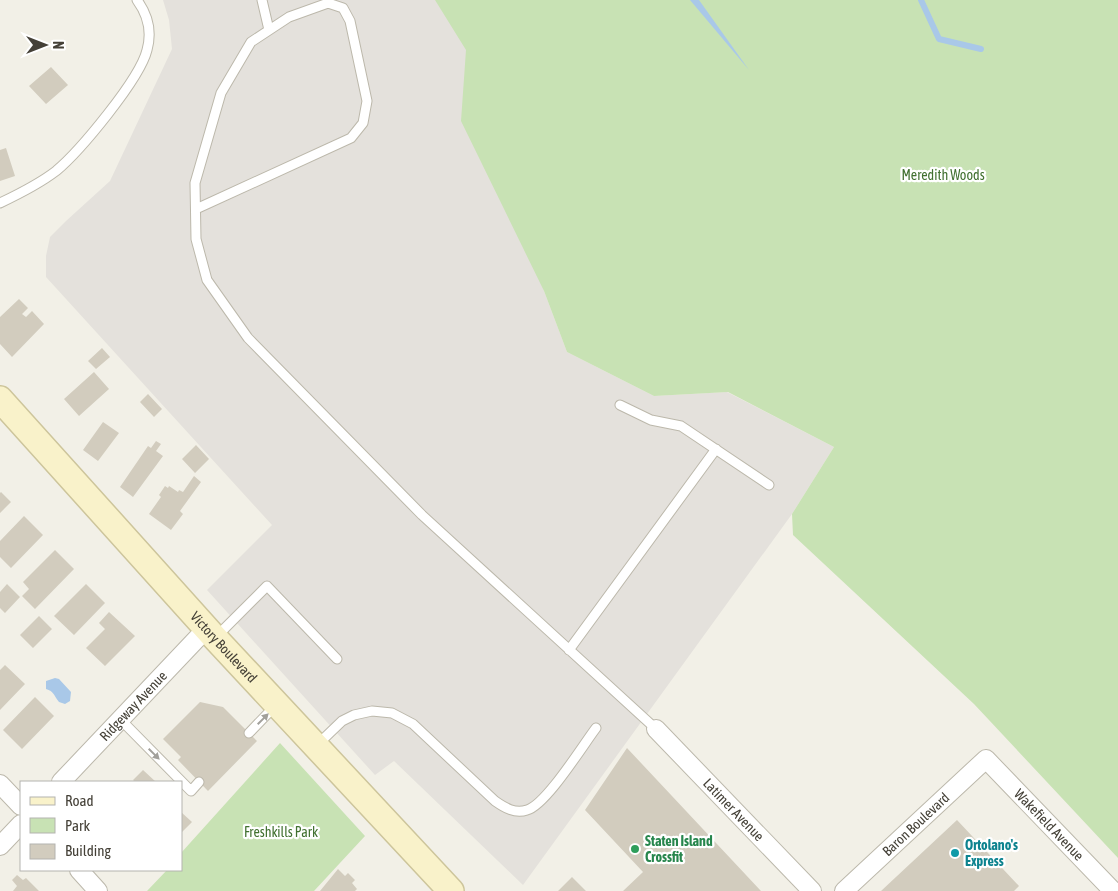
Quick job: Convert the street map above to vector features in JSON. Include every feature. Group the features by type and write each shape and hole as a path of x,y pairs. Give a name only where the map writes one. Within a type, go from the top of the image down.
{"main road":[{"name":"Victory Boulevard","path":"0,399 211,633 451,891"}],"street":[{"name":"Ridgeway Avenue","path":"61,781 120,719 211,633"},
{"name":"Latimer Avenue","path":"656,729 812,891"},
{"name":"Baron Boulevard","path":"844,891 986,759"},
{"name":"Wakefield Avenue","path":"986,759 1112,891"},
{"path":"0,784 20,805"},
{"path":"0,846 20,825"},
{"path":"80,871 98,891"}],"lane":[{"path":"0,203 16,196 56,170 71,156 108,114 135,75 147,50 149,34 148,22 137,0"},
{"path":"262,0 269,30"},
{"path":"196,209 351,138 363,123 367,101 350,21 343,8 328,3 289,17 251,42 221,93 195,183 196,239 207,280 248,338 422,514 656,729"},
{"path":"620,405 651,420 681,426 769,485"},
{"path":"569,650 716,448"},
{"path":"211,633 267,586 337,658"},
{"path":"249,733 278,704"},
{"path":"316,746 342,721 354,715 372,711 392,713 413,724 506,809 518,811 528,810 549,792 596,728"},
{"path":"120,719 180,781"},
{"path":"182,783 190,791 199,782"}],"shaded area":[{"path":"163,0 446,0 467,37 544,291 567,352 654,396 727,392 834,447 792,514 523,885 394,761 375,775 207,590 272,525 46,277 46,256 50,237 110,181 172,49 169,20"}],"green space":[{"name":"Meredith Woods","path":"435,0 1118,0 1118,858 974,704 793,535 792,514 834,447 728,392 654,396 567,352 544,291 461,121 466,50"},
{"name":"Freshkills Park","path":"280,743 365,836 314,891 147,891 166,871 182,871 182,852"}],"water":[{"path":"690,0 699,0 749,70"},
{"path":"55,678 59,679 71,692 70,701 65,704 59,702 52,692 46,689 46,681"}],"building":[{"path":"51,67 68,85 46,104 29,86"},
{"path":"6,148 15,176 0,181 0,150"},
{"path":"19,299 28,308 22,314 26,317 32,311 44,324 12,357 0,344 0,317"},
{"path":"102,348 110,357 96,369 88,361"},
{"path":"94,372 109,389 79,416 64,399"},
{"path":"148,394 162,409 154,417 140,402"},
{"path":"103,422 119,433 98,461 83,450"},
{"path":"156,441 161,444 156,451 163,456 133,497 120,487 148,446 151,448"},
{"path":"196,445 209,459 195,473 182,459"},
{"path":"194,476 201,482 180,511 183,514 171,530 149,514 161,497 159,495 165,486 168,488 169,486 178,492 179,490 183,492"},
{"path":"0,493 11,502 0,513"},
{"path":"24,516 43,535 11,568 0,557 0,541"},
{"path":"55,550 74,569 35,609 22,596 29,589 23,582"},
{"path":"7,584 20,597 5,613 0,608 0,592"},
{"path":"86,584 105,603 74,635 54,616"},
{"path":"109,612 135,636 105,666 86,648 105,629 99,623"},
{"path":"39,616 52,629 33,648 20,635"},
{"path":"5,665 25,684 0,710 0,670"},
{"path":"35,697 54,716 22,749 3,730"},
{"path":"200,702 223,707 257,741 208,791 178,760 181,757 163,739"},
{"path":"627,748 761,891 623,891 643,872 585,810"},
{"path":"143,770 155,781 134,781"},
{"path":"182,813 192,822 182,832"},
{"name":"Ortolano's Express","path":"957,820 1019,886 1014,891 881,891"},
{"path":"338,869 345,876 348,873 355,880 352,883 357,889 355,891 320,891"},
{"path":"17,875 23,880 26,878 39,891 13,891 17,886 12,880"},
{"path":"572,877 586,891 558,891"}],"waterway":[{"path":"921,0 939,39 981,49"}],"place":[{"name":"Staten Island Crossfit","path":"635,849"},
{"name":"Ortolano's Express","path":"955,853"}]}
